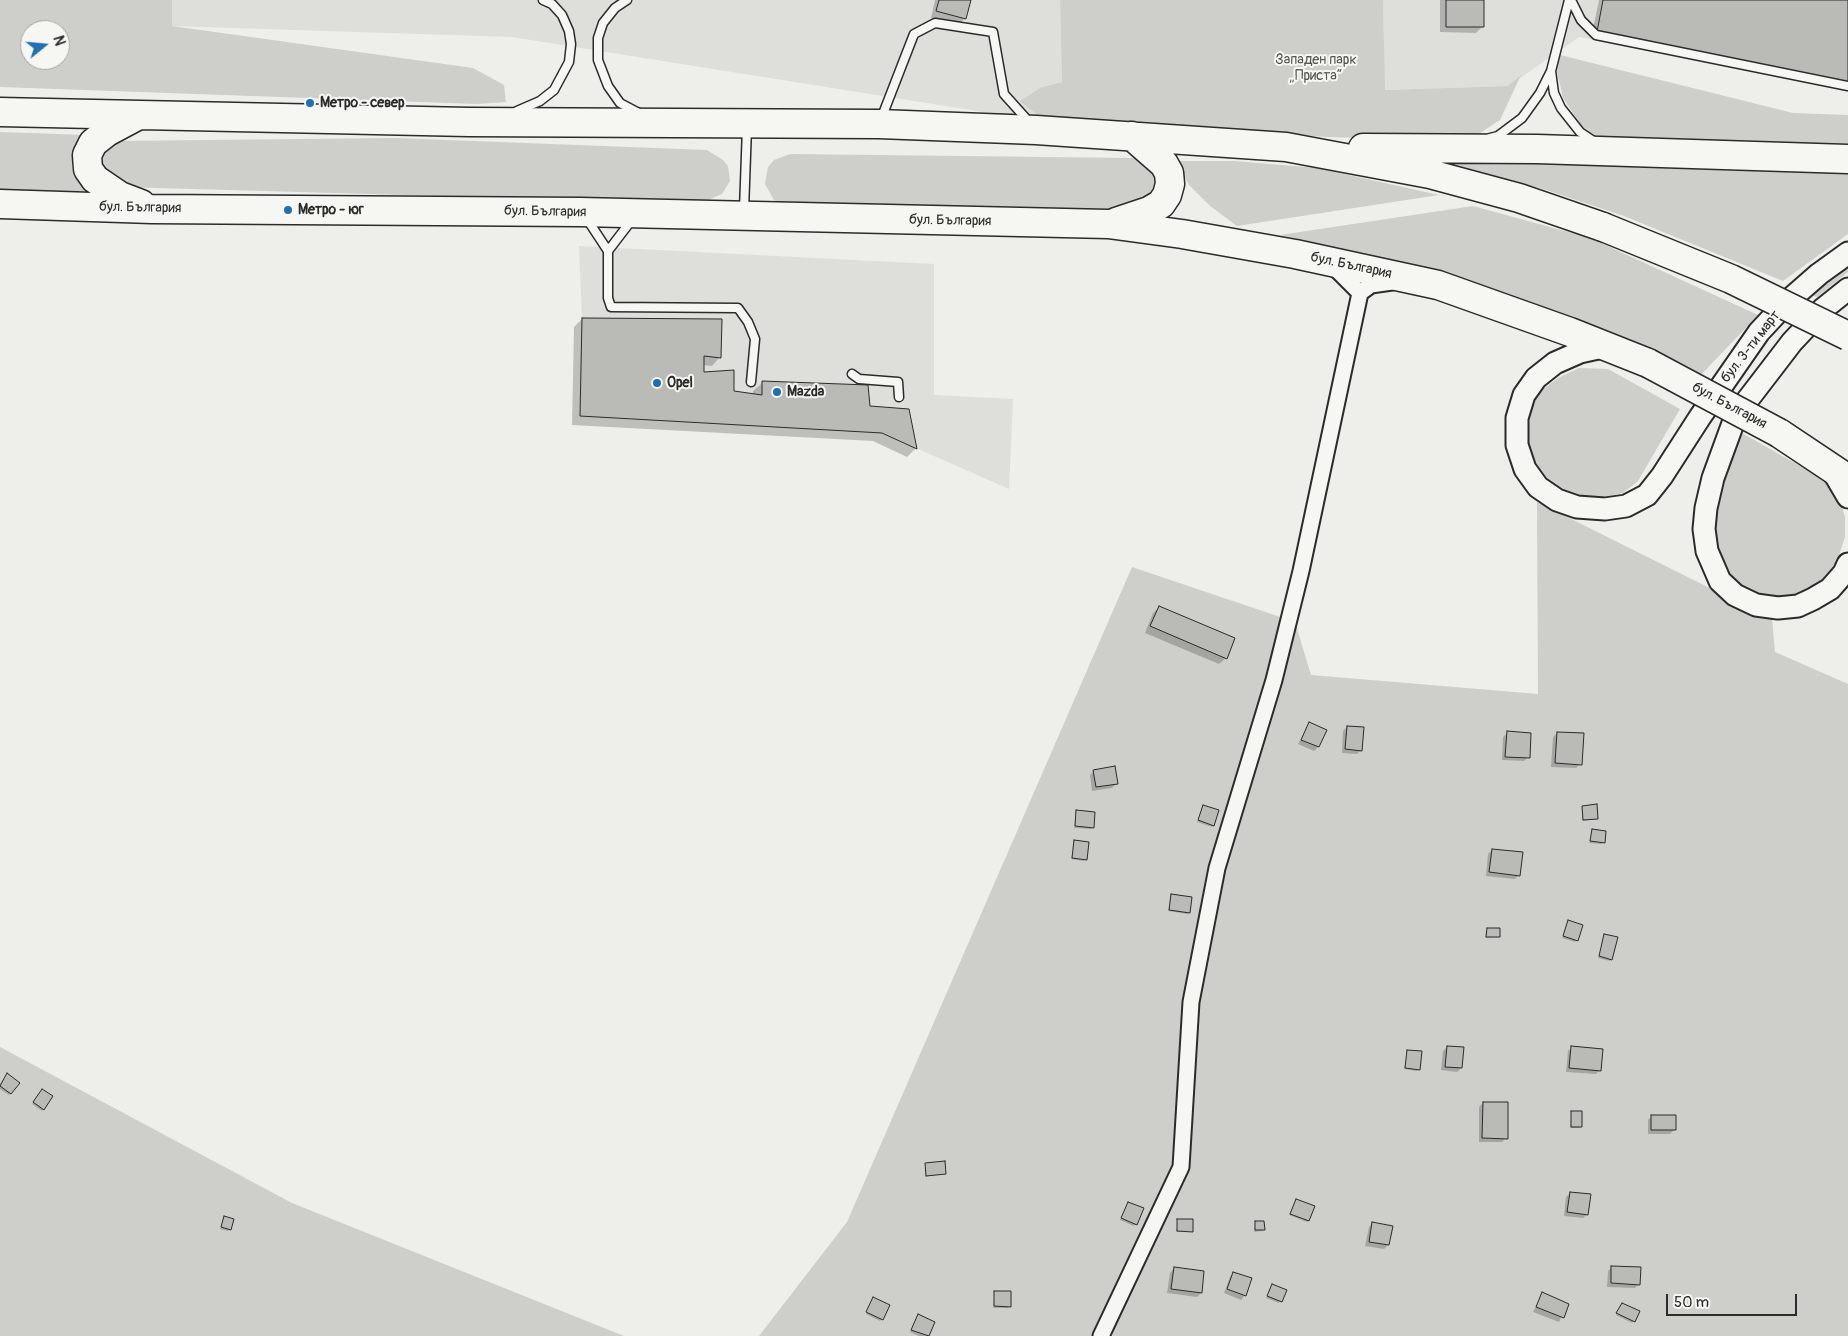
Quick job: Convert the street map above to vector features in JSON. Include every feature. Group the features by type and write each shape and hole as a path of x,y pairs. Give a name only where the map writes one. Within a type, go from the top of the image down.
{"highway":[{"path":"0,112 469,122 879,124 1036,130 1286,146 1615,152 1848,159"},
{"path":"138,116 107,132 93,142 87,155 88,169 95,179 107,188 152,209"},
{"path":"1108,224 1149,211 1161,204 1168,195 1169,174 1164,164 1132,136"},
{"path":"1286,146 1430,174 1519,198 1603,227 1731,279 1848,336"},
{"name":"бул. България","path":"0,204 152,209 580,212 1108,224 1182,234 1327,261 1438,285 1607,346 1648,363 1779,433 1839,474"}],"main road":[{"name":"бул. 3-ти март","path":"1607,346 1580,352 1555,363 1536,378 1524,395 1517,418 1517,445 1525,469 1538,487 1557,500 1577,507 1605,509 1626,506 1647,495 1662,476 1759,332 1787,302 1819,274 1848,253"},
{"name":"бул. 3-ти март","path":"1848,289 1823,309 1792,342 1736,415 1712,478 1704,529 1707,551 1720,581 1735,596 1756,605 1778,608 1798,606 1813,600 1830,589 1844,573 1848,564"},
{"path":"1839,474 1848,497"}],"street":[{"path":"1327,261 1360,293"},
{"path":"1101,1336 1181,1168 1191,1002 1217,868 1274,680 1301,572 1360,293 1371,285 1382,282 1419,281"}],"lane":[{"path":"469,122 524,109 547,96 562,77 569,62 571,44 569,31 562,15 544,0"},
{"path":"627,0 615,8 603,23 598,38 598,60 602,74 620,102 634,112 687,123"},
{"path":"1450,149 1498,136 1510,128 1531,107 1551,71 1570,0"},
{"path":"1570,0 1581,20 1596,35 1848,86"},
{"path":"879,124 914,34 935,23 993,32 1004,94 1036,130"},
{"path":"1551,71 1554,93 1570,121 1592,140 1615,152"},
{"path":"744,216 748,122"},
{"path":"580,212 589,221 608,251 608,298 611,307 738,308 748,322 754,339 751,382"},
{"path":"608,251 629,222 642,214"},
{"path":"852,374 859,379 898,382 899,397"}],"shaded area":[{"path":"172,0 1060,0 1062,82 1042,87 1046,122 512,37 171,26"},
{"path":"1383,0 1848,0 1848,89 1579,37 1509,86 1384,90"},
{"path":"579,246 934,264 934,395 1013,399 1009,489 882,433 580,416 582,318"}],"green space":[{"path":"0,0 172,0 172,26 473,68 504,85 506,102 477,104 0,87"},
{"name":"Западен парк „Приста“","path":"1060,0 1383,0 1385,90 1508,86 1521,75 1500,120 1480,133 1459,140 1325,137 1251,130 1129,128 1046,122 1020,101 1042,87 1062,82"},
{"path":"1560,55 1793,113 1848,115 1848,149 1608,141 1593,134 1581,125 1563,98 1556,67"},
{"path":"0,132 86,135 78,143 72,155 72,169 78,182 98,191 0,191"},
{"path":"395,138 707,150 723,160 728,166 730,181 722,194 708,200 513,198 121,187 107,182 99,155 115,141"},
{"path":"790,154 1132,158 1140,159 1157,175 1157,191 1132,209 790,206 774,200 765,184 768,167 774,160"},
{"path":"1408,160 1848,168 1848,234 1783,281 1624,216 1540,188"},
{"path":"1176,161 1234,161 1317,168 1439,195 1237,226 1210,206 1189,185"},
{"path":"1473,206 1590,238 1758,315 1700,376 1452,278 1280,235"},
{"path":"1848,259 1848,272 1817,297 1802,292"},
{"path":"1579,368 1608,369 1680,409 1638,481 1623,493 1599,498 1570,497 1549,485 1533,465 1524,439 1527,413 1537,394 1558,378"},
{"path":"1742,433 1821,478 1839,497 1845,517 1845,537 1837,561 1820,583 1802,595 1781,600 1740,590 1716,562 1712,516 1726,468"},
{"path":"1537,502 1772,619 1775,652 1848,684 1848,1336 759,1336 847,1222 1132,567 1295,622 1311,675 1538,694"},
{"path":"0,1047 292,1203 624,1336 0,1336"}],"building":[{"path":"939,0 971,0 966,19 936,11"},
{"path":"1446,0 1484,0 1484,27 1446,27"},
{"path":"1603,0 1848,0 1848,82 1597,32"},
{"name":"Opel","path":"582,318 722,319 721,358 704,356 704,372 734,370 734,391 762,395 762,381 868,385 870,406 909,409 917,449 882,433 580,416"},
{"path":"1159,606 1235,638 1227,659 1150,626"},
{"path":"1309,722 1327,730 1319,747 1301,740"},
{"path":"1347,726 1364,727 1362,751 1345,749"},
{"path":"1507,731 1531,733 1530,758 1505,757"},
{"path":"1557,732 1584,733 1582,765 1555,763"},
{"path":"1115,766 1118,784 1096,787 1093,770"},
{"path":"1597,804 1598,819 1583,820 1582,806"},
{"path":"1203,805 1219,810 1214,826 1198,820"},
{"path":"1076,810 1095,812 1094,828 1075,826"},
{"path":"1592,829 1606,831 1605,843 1590,841"},
{"path":"1074,840 1089,842 1087,860 1072,858"},
{"path":"1492,849 1523,852 1520,876 1489,872"},
{"path":"1171,894 1192,897 1190,913 1169,910"},
{"path":"1568,920 1583,925 1578,941 1563,936"},
{"path":"1487,928 1500,928 1500,937 1486,937"},
{"path":"1604,934 1618,937 1612,960 1599,956"},
{"path":"1447,1046 1464,1047 1462,1068 1445,1067"},
{"path":"1571,1046 1603,1049 1601,1071 1569,1068"},
{"path":"1407,1050 1422,1051 1420,1070 1405,1068"},
{"path":"7,1073 20,1083 11,1094 0,1086"},
{"path":"42,1089 53,1096 44,1110 33,1102"},
{"path":"1483,1102 1508,1102 1508,1139 1482,1138"},
{"path":"1571,1111 1582,1111 1582,1127 1571,1127"},
{"path":"1651,1115 1676,1115 1676,1130 1651,1130"},
{"path":"945,1161 946,1174 926,1176 925,1163"},
{"path":"1570,1192 1591,1194 1588,1215 1567,1212"},
{"path":"1296,1199 1315,1206 1309,1221 1290,1214"},
{"path":"1128,1202 1144,1208 1137,1225 1121,1218"},
{"path":"224,1216 234,1219 231,1230 221,1227"},
{"path":"1177,1219 1193,1219 1193,1232 1177,1231"},
{"path":"1255,1221 1264,1221 1265,1230 1255,1230"},
{"path":"1372,1222 1393,1226 1389,1245 1369,1242"},
{"path":"1611,1266 1641,1267 1640,1285 1611,1283"},
{"path":"1174,1267 1204,1271 1202,1293 1171,1289"},
{"path":"1233,1272 1252,1278 1246,1296 1227,1289"},
{"path":"1272,1284 1287,1290 1282,1302 1267,1296"},
{"path":"994,1291 1011,1291 1011,1307 994,1306"},
{"path":"1542,1292 1569,1304 1564,1318 1536,1307"},
{"path":"873,1297 890,1305 883,1320 866,1312"},
{"path":"1622,1303 1640,1311 1635,1322 1616,1313"},
{"path":"918,1314 935,1322 929,1336 911,1330"}],"place":[{"name":"Метро - север","path":"310,103"},
{"name":"Метро - юг","path":"288,210"},
{"name":"Opel","path":"657,383"},
{"name":"Mazda","path":"777,392"}]}
